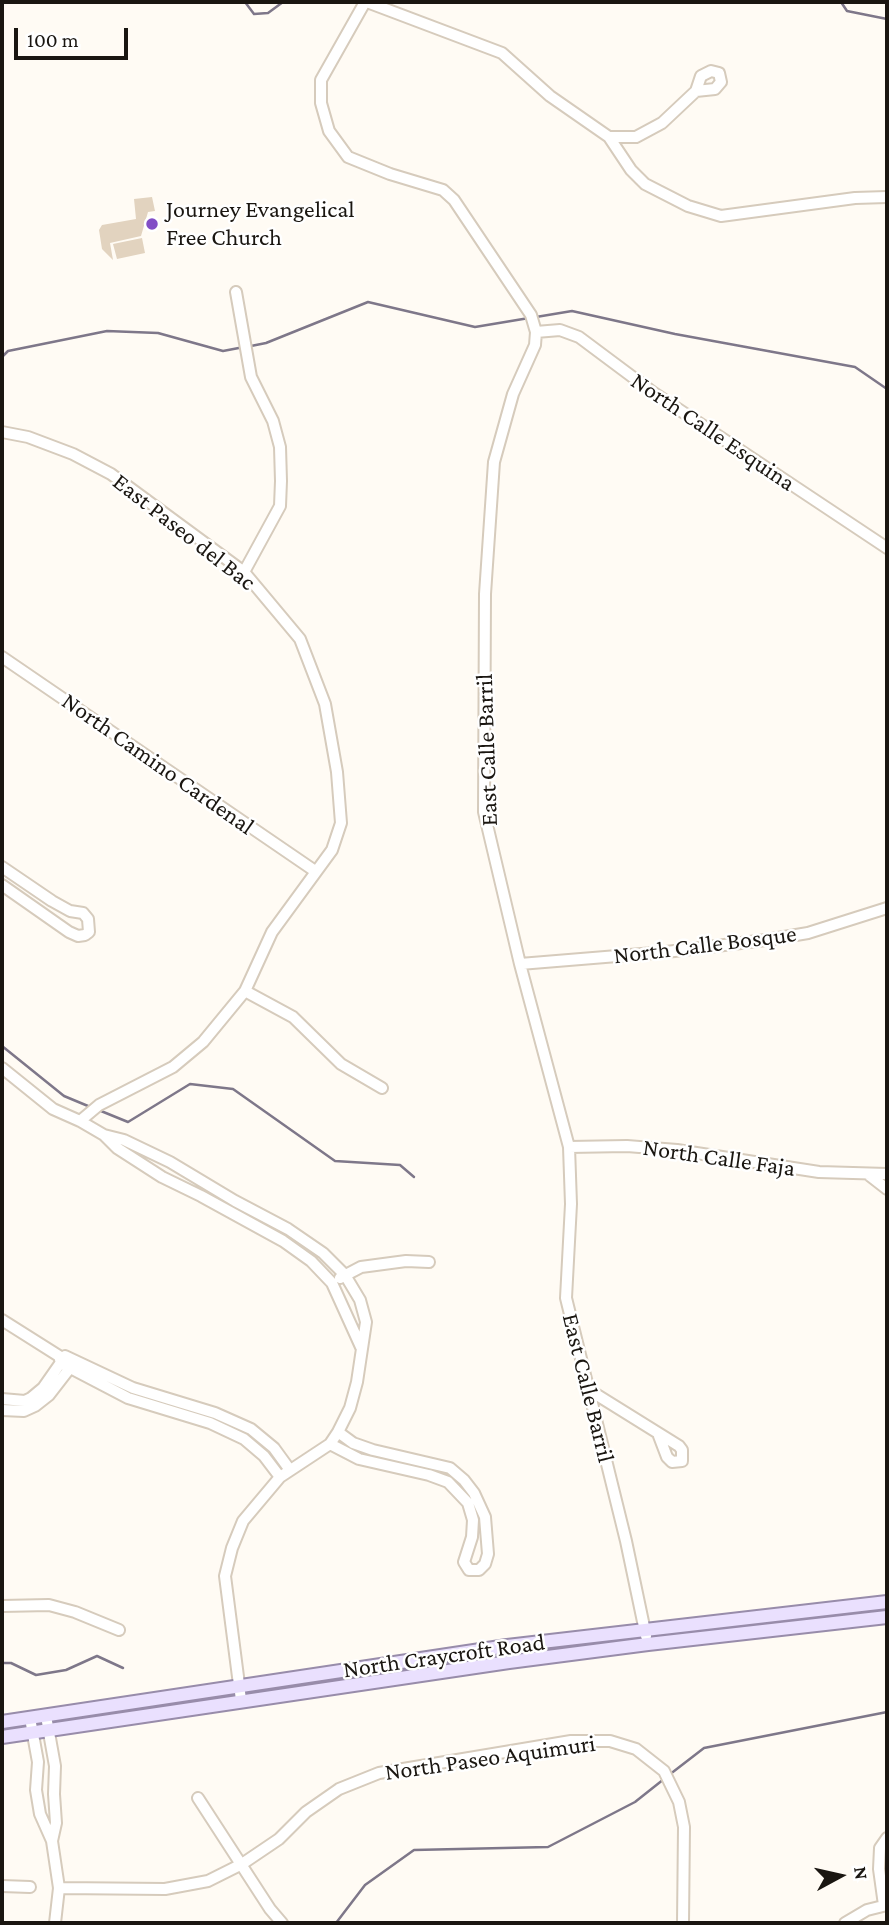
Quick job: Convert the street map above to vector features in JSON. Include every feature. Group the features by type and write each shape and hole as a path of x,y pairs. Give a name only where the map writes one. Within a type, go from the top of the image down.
{"main road":[{"name":"North Craycroft Road","path":"2,1722 506,1646 887,1602"},
{"name":"North Craycroft Road","path":"2,1737 241,1700 648,1644 887,1617"}],"street":[{"path":"536,332 531,315 454,200 443,190 390,174 348,157 329,131 321,103 321,80 366,2 502,53 550,96 609,137 631,170 645,184 688,206 721,216 855,198 887,197"},
{"path":"609,137 636,137 662,123 696,91"},
{"path":"236,292 251,377 273,421 280,447 281,481 280,506 244,572"},
{"name":"North Calle Esquina","path":"536,332 561,330 579,337 654,393 887,548"},
{"name":"East Calle Barril","path":"536,332 535,345 513,394 495,463 485,594 484,812 520,964 569,1147 571,1204 566,1298 648,1644"},
{"name":"East Paseo del Bac","path":"2,432 29,438 73,454 111,474 244,572 300,639 325,704 337,772 341,823 332,850 272,932 245,991 203,1042 173,1067 99,1105 80,1121"},
{"name":"North Camino Cardenal","path":"2,657 315,872"},
{"path":"2,867 52,901 70,911 83,913 90,926 89,932 78,936 69,932 2,885"},
{"name":"North Calle Bosque","path":"520,964 666,952 766,940 808,933 887,908"},
{"path":"245,991 293,1017 341,1064 382,1088"},
{"path":"2,1068 53,1109 104,1135 117,1148 162,1177 283,1241 311,1261 332,1283 361,1347"},
{"path":"104,1135 124,1140 170,1162 289,1229 323,1253 345,1275 360,1300 366,1322 357,1382 338,1432 330,1444 280,1477 243,1521 232,1548 226,1576 241,1700"},
{"name":"North Calle Faja","path":"569,1147 626,1146 677,1150 819,1172 887,1174"},
{"path":"869,1175 887,1189"},
{"path":"332,1283 361,1268 387,1263 429,1262"},
{"path":"2,1320 128,1398 210,1423 244,1439 264,1456 280,1477"},
{"path":"2,1399 25,1401 31,1398 66,1361"},
{"path":"66,1361 133,1388 215,1413 251,1429 274,1448 290,1470"},
{"path":"2,1410 24,1412 35,1406 49,1395 66,1361"},
{"path":"589,1390 659,1436"},
{"path":"177,1414 184,1404"},
{"path":"330,1444 359,1459 448,1482 468,1503 473,1520 472,1538 464,1562 469,1570 479,1570 485,1564 488,1554 485,1517 464,1480 450,1468 373,1450 353,1443 338,1432"},
{"path":"2,1606 49,1605 75,1612 119,1630"},
{"path":"46,1716 55,1766 56,1823 52,1841"},
{"path":"30,1718 37,1762 36,1790 40,1814 52,1841 59,1888 55,1923"},
{"name":"North Paseo Aquimuri","path":"59,1888 165,1889 208,1881 242,1864 279,1839 306,1812 339,1788 379,1773 571,1741 610,1741 636,1749 664,1771 679,1802 684,1827 683,1923"},
{"path":"198,1798 270,1909 282,1923"},
{"path":"845,1923 867,1910 886,1905 880,1848 887,1838"},
{"path":"2,1886 30,1887"}],"shaded area":[{"path":"152,197 155,211 148,212 141,236 110,243 113,260 102,249 99,230 102,225 136,219 134,199"},
{"path":"142,238 145,253 117,259 113,244"}],"waterway":[{"path":"245,2 254,14 268,13 283,2"},
{"path":"841,2 847,11 887,19"},
{"path":"251,346 266,343 368,302 475,327 529,318"},
{"path":"536,317 572,311 675,334 855,367 887,389"},
{"path":"2,357 8,351 107,331 158,333 223,351 244,347"},
{"path":"2,1046 64,1096 88,1106"},
{"path":"101,1111 128,1122 190,1084 233,1089 335,1161 400,1165 414,1177"},
{"path":"2,1663 11,1663 36,1675 66,1670 97,1656 123,1668"},
{"path":"669,1775 704,1748 887,1712"},
{"path":"336,1923 365,1885 414,1850 548,1847 635,1802 664,1779"}],"place":[{"name":"Journey Evangelical Free Church","path":"152,224"}]}
